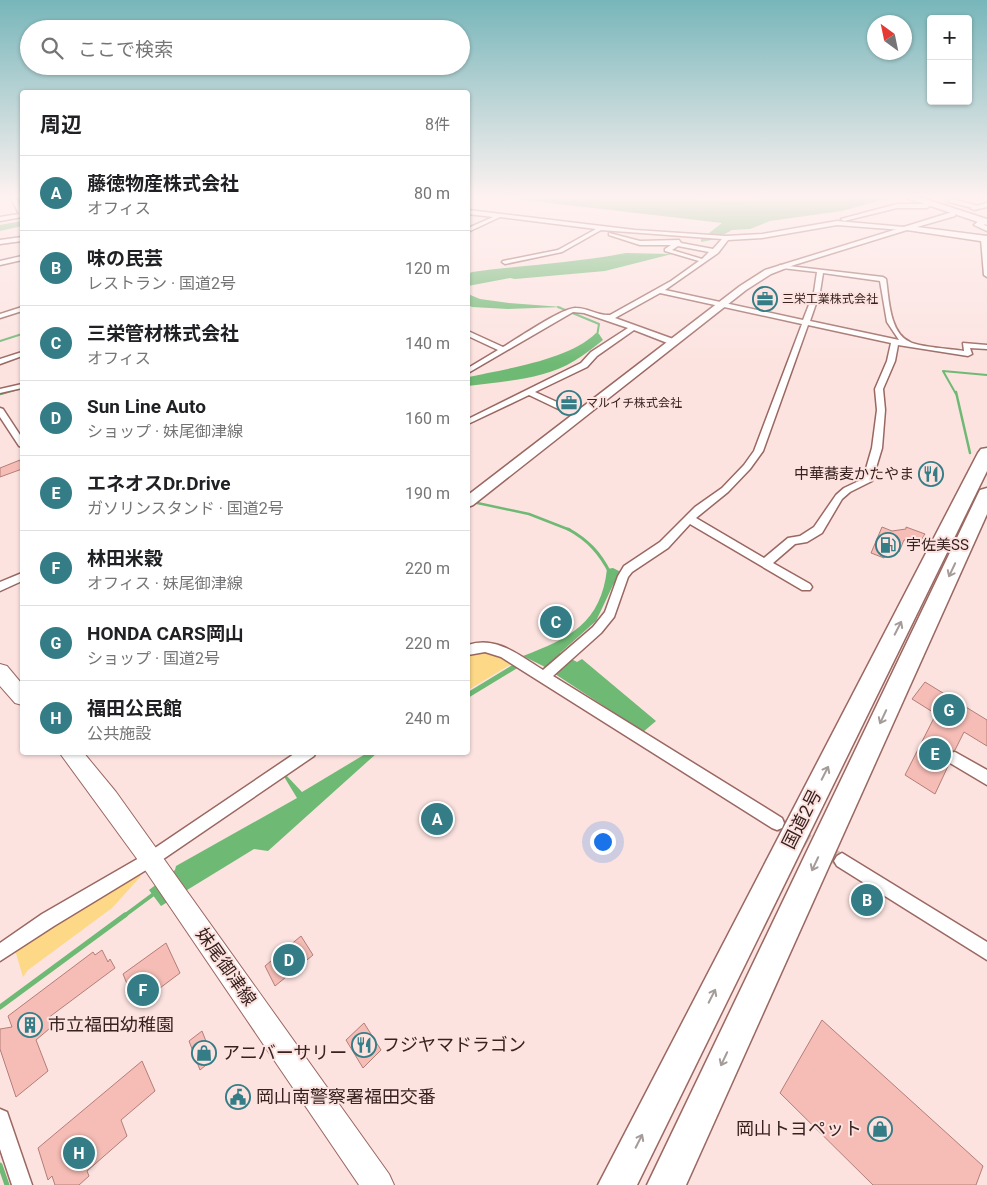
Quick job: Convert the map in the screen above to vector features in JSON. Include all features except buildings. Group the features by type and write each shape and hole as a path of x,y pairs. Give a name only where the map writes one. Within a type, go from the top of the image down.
{"highway":[{"name":"国道2号","path":"617,1185 987,453"},
{"name":"国道2号","path":"666,1185 987,494"}],"main road":[{"path":"0,672 20,695"},
{"name":"妹尾御津線","path":"71,755 108,800 164,878 378,1185"}],"street":[{"path":"506,262 549,253"},
{"path":"674,253 704,261"},
{"path":"608,318 657,290 714,253"},
{"path":"470,500 754,280 782,266 822,253"},
{"path":"986,253 987,274"},
{"path":"0,263 20,258"},
{"path":"782,266 883,279 891,325 899,338 907,344"},
{"path":"545,676 597,630 610,614 623,576 628,570 664,546 689,519 725,490 747,467 758,451 817,292 820,271"},
{"path":"657,290 895,342 968,354 966,345 987,347"},
{"path":"470,370 568,311 581,309 673,342"},
{"path":"0,316 20,310"},
{"path":"470,421 584,365 594,354 632,328"},
{"path":"470,334 504,350"},
{"path":"764,563 792,541 803,539 818,530 839,497 847,490 867,481 877,448 881,410 879,389 891,361 895,342"},
{"path":"0,362 20,355"},
{"path":"0,391 20,386"},
{"path":"528,392 578,415"},
{"path":"0,411 19,435"},
{"path":"689,519 806,587"},
{"path":"0,587 20,578"},
{"path":"470,649 476,646 488,647 511,656 776,823"},
{"path":"0,953 48,920 164,878 306,755"},
{"path":"955,758 987,778"},
{"path":"842,861 987,952"},
{"path":"0,1119 22,1185"}],"shaded area":[{"path":"624,253 672,254 605,271 510,278 470,286 470,273 472,272"},
{"path":"470,295 480,299 509,303 562,307 508,309 470,306"},
{"path":"596,333 603,340 578,359 549,372 522,379 470,386 470,377 518,367 553,357 584,342"},
{"path":"613,568 623,573 613,585 596,621 560,653 577,662 582,659 656,721 643,732 543,666 523,656 569,635 580,626 590,616 598,603 604,588 607,569"},
{"path":"478,651 499,655 513,663 470,689 470,653"},
{"path":"514,664 519,667 470,697 470,691"},
{"path":"364,755 375,755 268,851 254,849 161,906 149,890 175,870 176,866 297,798 283,775 285,774 302,792"},
{"path":"136,873 141,876 112,908 28,970 23,977 15,950"}],"waterway":[{"path":"558,307 599,324 597,336"},
{"path":"0,341 20,335"},
{"path":"956,394 943,371 987,375"},
{"path":"1,394 20,389"},
{"path":"0,394 6,392"},
{"path":"956,392 970,453"},
{"path":"470,501 529,514 569,530"},
{"path":"569,530 593,548 610,573"},
{"path":"124,916 155,893"},
{"path":"0,1007 125,915"},
{"path":"0,1165 7,1185"}],"tunnel":[{"path":"777,823 842,861"}],"place":[{"name":"三栄工業株式会社","path":"765,299"},
{"name":"マルイチ株式会社","path":"569,403"},
{"name":"中華蕎麦かたやま","path":"931,474"},
{"name":"宇佐美SS","path":"888,545"},
{"name":"三栄管材株式会社","path":"556,622"},
{"name":"HONDA CARS岡山","path":"949,710"},
{"name":"エネオスDr.Drive","path":"935,754"},
{"name":"藤徳物産株式会社","path":"437,819"},
{"name":"味の民芸","path":"867,900"},
{"name":"Sun Line Auto","path":"289,960"},
{"name":"林田米穀","path":"143,990"},
{"name":"市立福田幼稚園","path":"30,1025"},
{"name":"フジヤマドラゴン","path":"364,1045"},
{"name":"アニバーサリー","path":"204,1053"},
{"name":"岡山南警察署福田交番","path":"238,1097"},
{"name":"岡山トヨペット","path":"880,1129"},
{"name":"福田公民館","path":"79,1153"}]}
